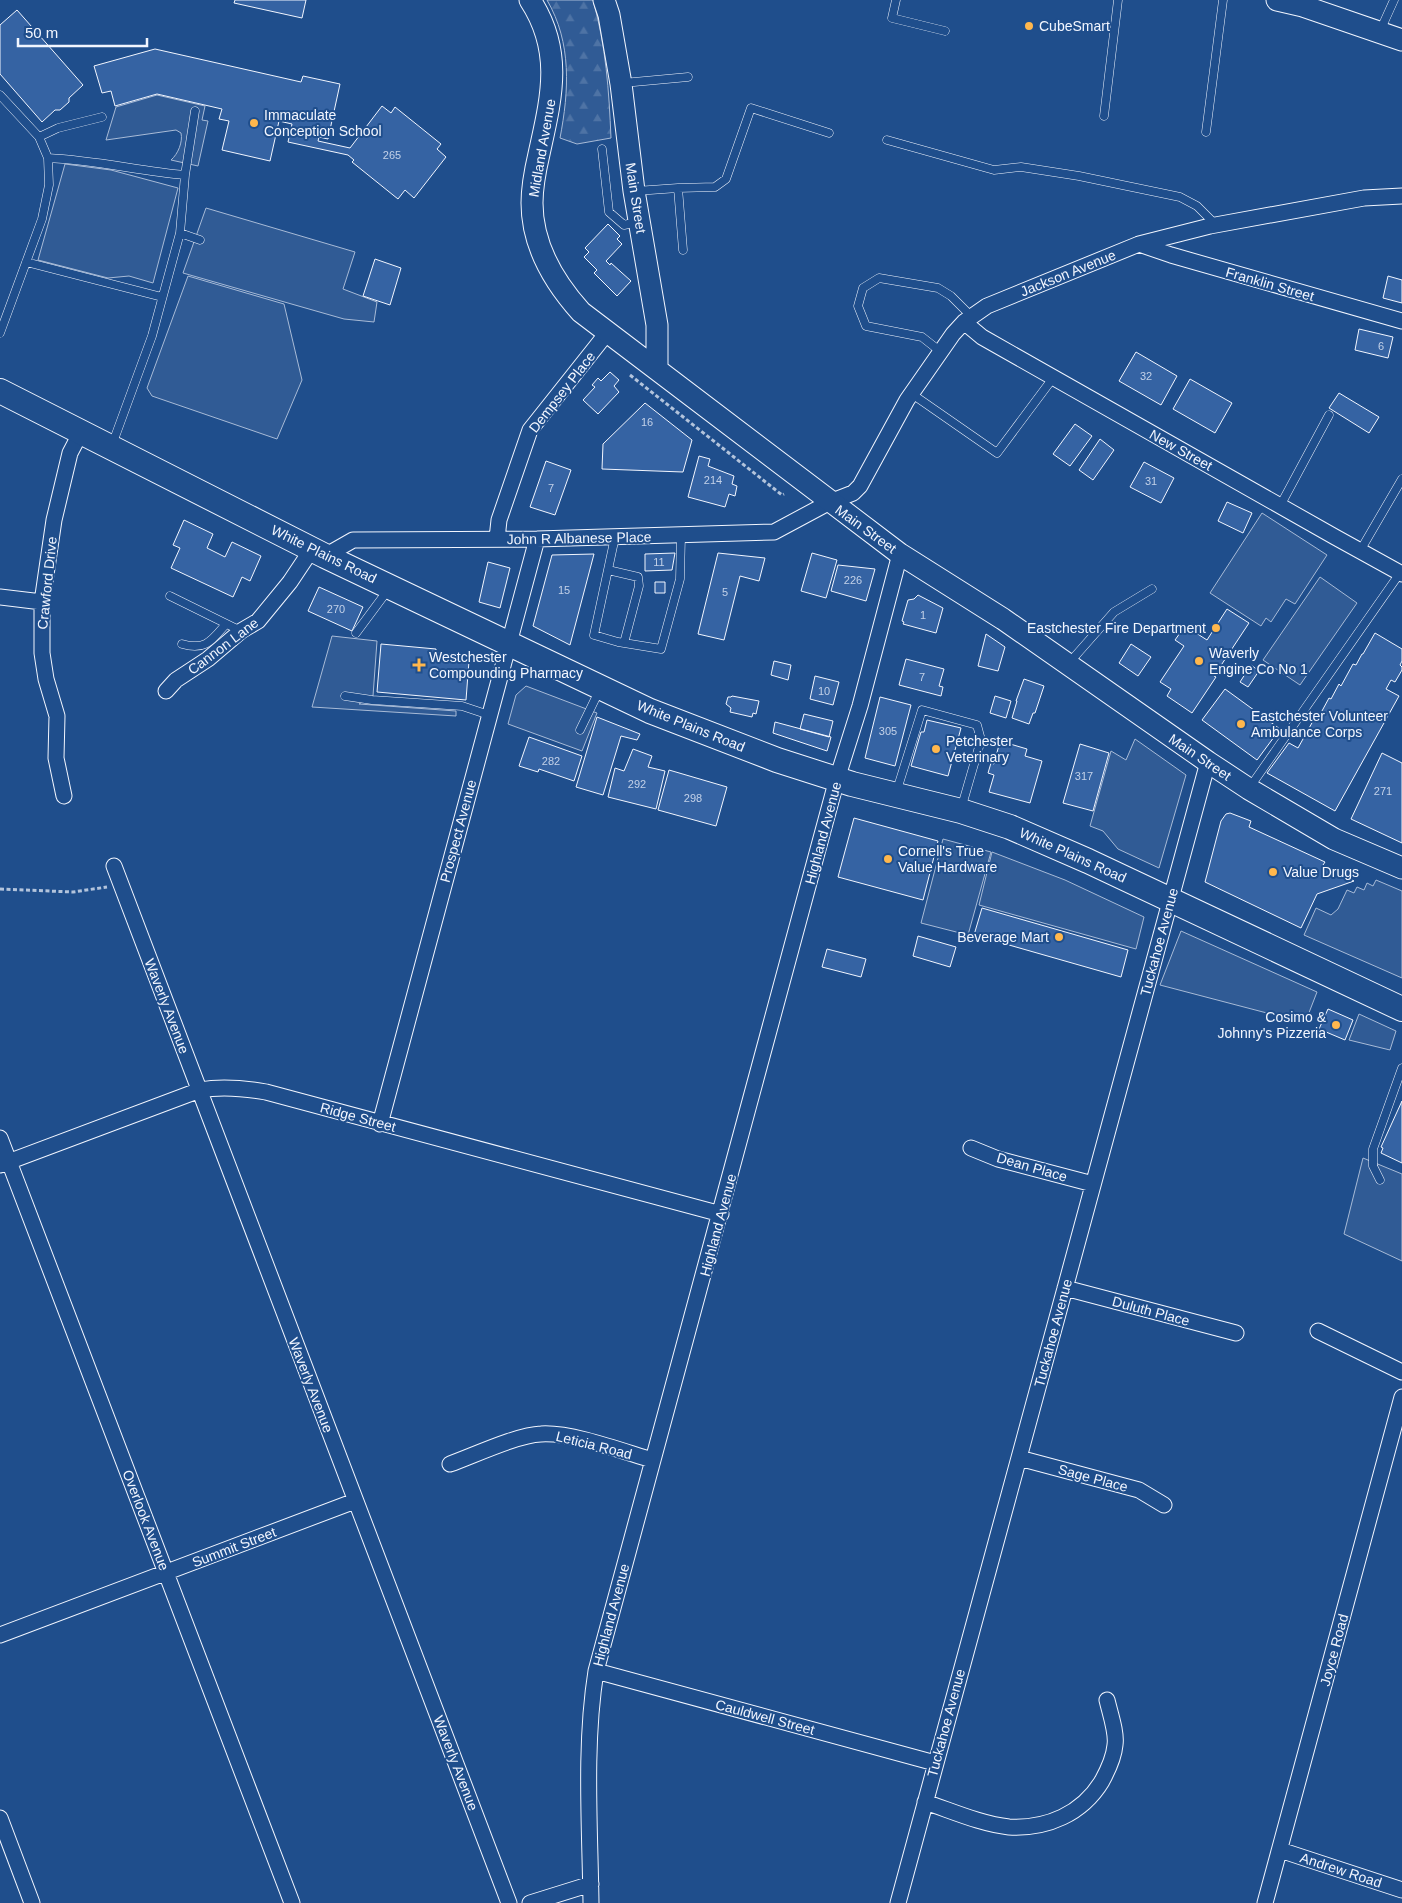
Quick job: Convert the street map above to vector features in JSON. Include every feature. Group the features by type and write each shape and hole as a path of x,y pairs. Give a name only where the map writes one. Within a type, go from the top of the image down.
{"main road":[{"name":"White Plains Road","path":"0,391 318,552 600,688 701,731 776,760 837,779 960,811 1010,827 1042,840 1402,1009"}],"street":[{"name":"Midland Avenue","path":"530,0 540,15 547,37 553,79 550,104 534,177 532,204 539,246 554,278 585,316 657,369"},
{"name":"Main Street","path":"604,0 609,15 621,84 634,191 657,325 657,369 900,554 1003,619 1248,789 1334,839 1402,868"},
{"path":"1277,0 1303,6 1402,40"},
{"name":"Jackson Avenue","path":"830,502 853,493 860,486 912,394 952,334 968,319 987,306 1139,244 1216,225 1364,198 1402,196"},
{"name":"Franklin Street","path":"1139,244 1171,255 1402,321"},
{"name":"New Street","path":"968,319 982,337 1401,573"},
{"name":"Dempsey Place","path":"497,539 499,520 530,430 607,333"},
{"name":"Crawford Drive","path":"64,796 56,758 57,716 46,679 42,653 42,602 54,520 70,453 81,432"},
{"name":"John R Albanese Place","path":"318,552 354,540 537,539 774,532 830,502"},
{"name":"Prospect Avenue","path":"380,1124 537,539"},
{"name":"Cannon Lane","path":"166,691 176,680 208,659 240,631 258,620 318,552"},
{"name":"Highland Avenue","path":"591,1903 590,1747 592,1696 596,1671 837,779 860,706 900,554"},
{"path":"0,597 42,602"},
{"name":"Tuckahoe Avenue","path":"898,1903 1208,762"},
{"name":"Waverly Avenue","path":"114,866 509,1903"},
{"name":"Ridge Street","path":"5,1164 200,1090 218,1087 266,1092 721,1214"},
{"name":"Overlook Avenue","path":"0,1138 5,1164 166,1573 292,1903"},
{"name":"Dean Place","path":"971,1148 998,1159 1093,1184"},
{"name":"Duluth Place","path":"1065,1288 1236,1333"},
{"path":"1318,1332 1402,1372"},
{"name":"Joyce Road","path":"1265,1903 1402,1397"},
{"name":"Leticia Road","path":"450,1464 525,1437 539,1434 566,1436 652,1460"},
{"name":"Sage Place","path":"1019,1458 1139,1490 1164,1505"},
{"name":"Summit Street","path":"0,1635 355,1501"},
{"name":"Cauldwell Street","path":"596,1671 935,1763"},
{"path":"925,1802 976,1819 1007,1826 1032,1827 1055,1822 1076,1810 1095,1792 1109,1770 1116,1745 1107,1700"},
{"path":"0,1818 32,1903"},
{"name":"Andrew Road","path":"1280,1850 1402,1890"},
{"path":"530,1903 591,1884"}],"lane":[{"path":"896,0 892,18 945,31"},
{"path":"1104,116 1118,0"},
{"path":"1206,132 1223,0"},
{"path":"1380,31 1394,0"},
{"path":"621,84 688,77"},
{"path":"0,95 39,137 48,158 49,185 42,219 0,333"},
{"path":"634,191 715,188 726,179 752,108 829,133"},
{"path":"111,447 152,336 180,233 195,111"},
{"path":"39,137 58,128 102,117"},
{"path":"887,140 994,170 1022,167 1079,176 1180,197 1197,206 1216,225"},
{"path":"602,149 609,212 624,225 639,221"},
{"path":"48,158 186,175"},
{"path":"678,188 683,250"},
{"path":"180,233 200,240"},
{"path":"26,262 162,297"},
{"path":"941,352 922,337 866,326 858,306 863,288 879,278 938,288 951,296 968,319"},
{"path":"912,394 997,453 1053,378"},
{"path":"1280,506 1329,415"},
{"path":"1360,551 1402,479"},
{"path":"616,537 594,635 624,643 661,648 680,579 681,535"},
{"path":"608,570 638,577 639,586 624,643"},
{"path":"1248,789 1401,573"},
{"path":"356,633 391,587"},
{"path":"1068,664 1114,612 1152,588"},
{"path":"170,596 240,631"},
{"path":"182,644 192,647 209,644 226,624"},
{"path":"580,730 600,688"},
{"path":"346,696 372,700 462,706 489,715"},
{"path":"895,794 922,710 977,725 981,740 960,811"},
{"path":"1380,1180 1373,1166 1373,1149 1402,1068"}],"path":[{"path":"628,374 782,495 784,494"},
{"path":"0,888 73,892 122,886"}],"green space":[{"path":"547,0 593,0 601,34 606,69 611,138 577,144 560,138 565,103 566,67 561,33"}],"shaded area":[{"path":"157,95 205,106 202,120 208,121 198,166 171,160 181,144 181,133 176,130 106,140 116,107"},
{"path":"65,164 111,170 178,188 153,283 129,276 108,278 38,260"},
{"path":"206,208 355,252 343,289 377,302 374,322 344,319 183,273"},
{"path":"188,276 284,304 302,380 277,439 152,396 147,388"},
{"path":"1262,513 1327,555 1295,604 1286,599 1271,622 1266,618 1261,626 1210,593"},
{"path":"1320,577 1357,603 1300,685 1263,660"},
{"path":"332,636 377,641 373,696 359,704 456,711 456,716 312,707"},
{"path":"526,686 597,713 582,751 508,724 516,695"},
{"path":"1135,739 1186,775 1159,868 1118,849 1103,831 1090,826 1111,751 1126,760"},
{"path":"943,839 991,852 968,935 921,923"},
{"path":"992,852 1065,880 1144,917 1136,949 979,905"},
{"path":"1376,880 1402,891 1402,978 1304,935 1316,908 1331,915 1338,909 1347,890 1354,893 1357,887 1364,890 1367,883 1373,886"},
{"path":"1181,931 1317,992 1305,1023 1160,985"},
{"path":"1359,1014 1396,1031 1390,1050 1349,1040"},
{"path":"1363,1158 1402,1174 1402,1261 1344,1234"}],"building":[{"path":"235,0 306,0 302,18 234,3"},
{"path":"17,10 83,85 69,98 69,102 60,110 55,110 42,122 0,74 0,25"},
{"name":"Immaculate Conception School","path":"155,49 301,82 303,76 340,84 328,139 319,137 318,141 350,148 382,106 391,113 395,107 441,144 437,149 446,157 414,198 405,190 398,199 352,162 354,160 348,155 288,142 292,124 279,121 270,161 222,150 229,121 219,119 222,109 157,94 115,106 111,91 102,93 94,66"},
{"path":"608,224 620,236 617,239 622,244 606,261 610,265 611,263 631,281 617,296 594,273 597,270 584,257 589,252 585,248"},
{"path":"375,259 401,268 390,305 363,296"},
{"path":"1388,276 1402,280 1402,303 1383,298"},
{"path":"1359,329 1393,337 1388,358 1355,350"},
{"path":"1136,352 1177,376 1161,405 1119,381"},
{"path":"610,372 619,380 614,386 619,392 598,414 583,400 595,387 592,385 598,378 601,381"},
{"path":"1190,379 1232,403 1215,433 1173,409"},
{"path":"1339,393 1379,417 1369,433 1329,408"},
{"path":"645,403 692,440 683,472 602,469 603,444"},
{"path":"1075,424 1092,436 1070,466 1053,454"},
{"path":"1100,439 1114,450 1093,480 1079,470"},
{"path":"699,456 710,459 708,466 734,476 732,484 737,486 735,496 729,494 725,507 688,497"},
{"path":"546,461 571,470 555,515 530,507"},
{"path":"1144,462 1174,478 1161,503 1130,487"},
{"path":"1227,502 1252,513 1243,533 1218,521"},
{"path":"184,520 213,534 207,548 225,557 232,542 261,556 250,581 242,577 233,597 171,568 180,548 173,545"},
{"path":"675,553 672,570 645,571 645,554"},
{"path":"718,553 765,558 759,581 740,576 724,640 698,634"},
{"path":"812,553 837,560 826,598 801,591"},
{"path":"594,554 570,645 533,626 552,555"},
{"path":"488,562 510,568 500,608 479,602"},
{"path":"838,565 875,569 866,601 831,591"},
{"path":"655,582 665,582 665,593 655,593"},
{"path":"319,587 363,607 352,631 308,611"},
{"path":"918,595 943,608 936,633 903,624 904,622 902,621 908,600 914,599"},
{"name":"Waverly Engine Co No 1","path":"1227,609 1249,623 1192,713 1167,696 1171,689 1160,682 1184,646 1175,640 1185,626 1207,640"},
{"path":"1375,633 1402,649 1400,665 1402,670 1395,682 1391,680 1386,689 1399,696 1335,811 1267,773 1289,743 1298,748 1313,721 1316,722 1329,698 1331,699 1339,684 1341,686 1353,664 1356,665"},
{"path":"986,634 1005,647 998,671 978,666"},
{"path":"381,644 436,649 436,653 461,655 461,660 469,661 466,700 377,692"},
{"path":"1131,644 1151,657 1138,676 1119,663"},
{"path":"906,659 944,669 939,686 943,687 941,696 899,685"},
{"path":"774,661 791,665 788,680 771,675"},
{"path":"1251,665 1259,671 1248,687 1240,682"},
{"path":"815,676 839,682 833,705 810,699"},
{"path":"1024,679 1044,686 1035,713 1033,713 1029,724 1012,718"},
{"name":"Eastchester Volunteer Ambulance Corps","path":"1225,689 1280,729 1257,760 1202,720"},
{"path":"732,696 759,701 756,714 753,713 752,717 730,712 731,708 726,704 728,697"},
{"path":"995,696 1011,701 1006,718 990,713"},
{"path":"880,697 911,705 895,766 865,758"},
{"path":"804,714 833,721 829,737 800,729"},
{"path":"597,717 640,734 637,740 621,736 603,795 576,787"},
{"name":"Petchester Veterinary","path":"927,720 961,728 948,776 911,766 921,732 924,732"},
{"path":"775,722 831,737 827,751 773,733"},
{"path":"529,737 582,756 574,781 539,769 538,772 519,766"},
{"path":"1000,741 1027,749 1025,756 1042,761 1030,803 989,792 994,775 988,773 991,763 994,764"},
{"path":"1080,744 1109,753 1093,811 1063,803"},
{"path":"633,749 652,756 648,767 665,771 656,809 608,797 615,768 624,771"},
{"path":"1382,753 1402,763 1402,843 1351,819"},
{"path":"669,770 727,787 716,826 658,810"},
{"name":"Value Drugs","path":"1230,813 1251,821 1249,827 1325,862 1323,865 1354,881 1317,894 1301,928 1205,882 1221,821 1226,814"},
{"name":"Cornell's True Value Hardware","path":"854,818 938,841 923,900 838,877"},
{"path":"982,908 1128,950 1121,977 974,935"},
{"path":"918,936 956,947 950,967 913,956"},
{"path":"827,949 866,959 861,977 822,967"},
{"name":"Cosimo & Johnny's Pizzeria","path":"1328,1009 1353,1020 1345,1040 1319,1029"},
{"path":"1402,1101 1402,1163 1381,1153 1383,1148 1381,1147"}],"place":[{"name":"CubeSmart","path":"1029,26"},
{"name":"Immaculate Conception School","path":"254,123"},
{"name":"Eastchester Fire Department","path":"1216,628"},
{"name":"Waverly Engine Co No 1","path":"1199,661"},
{"name":"Westchester Compounding Pharmacy","path":"419,665"},
{"name":"Eastchester Volunteer Ambulance Corps","path":"1241,724"},
{"name":"Petchester Veterinary","path":"936,749"},
{"name":"Cornell's True Value Hardware","path":"888,859"},
{"name":"Value Drugs","path":"1273,872"},
{"name":"Beverage Mart","path":"1059,937"},
{"name":"Cosimo & Johnny's Pizzeria","path":"1336,1025"}]}
